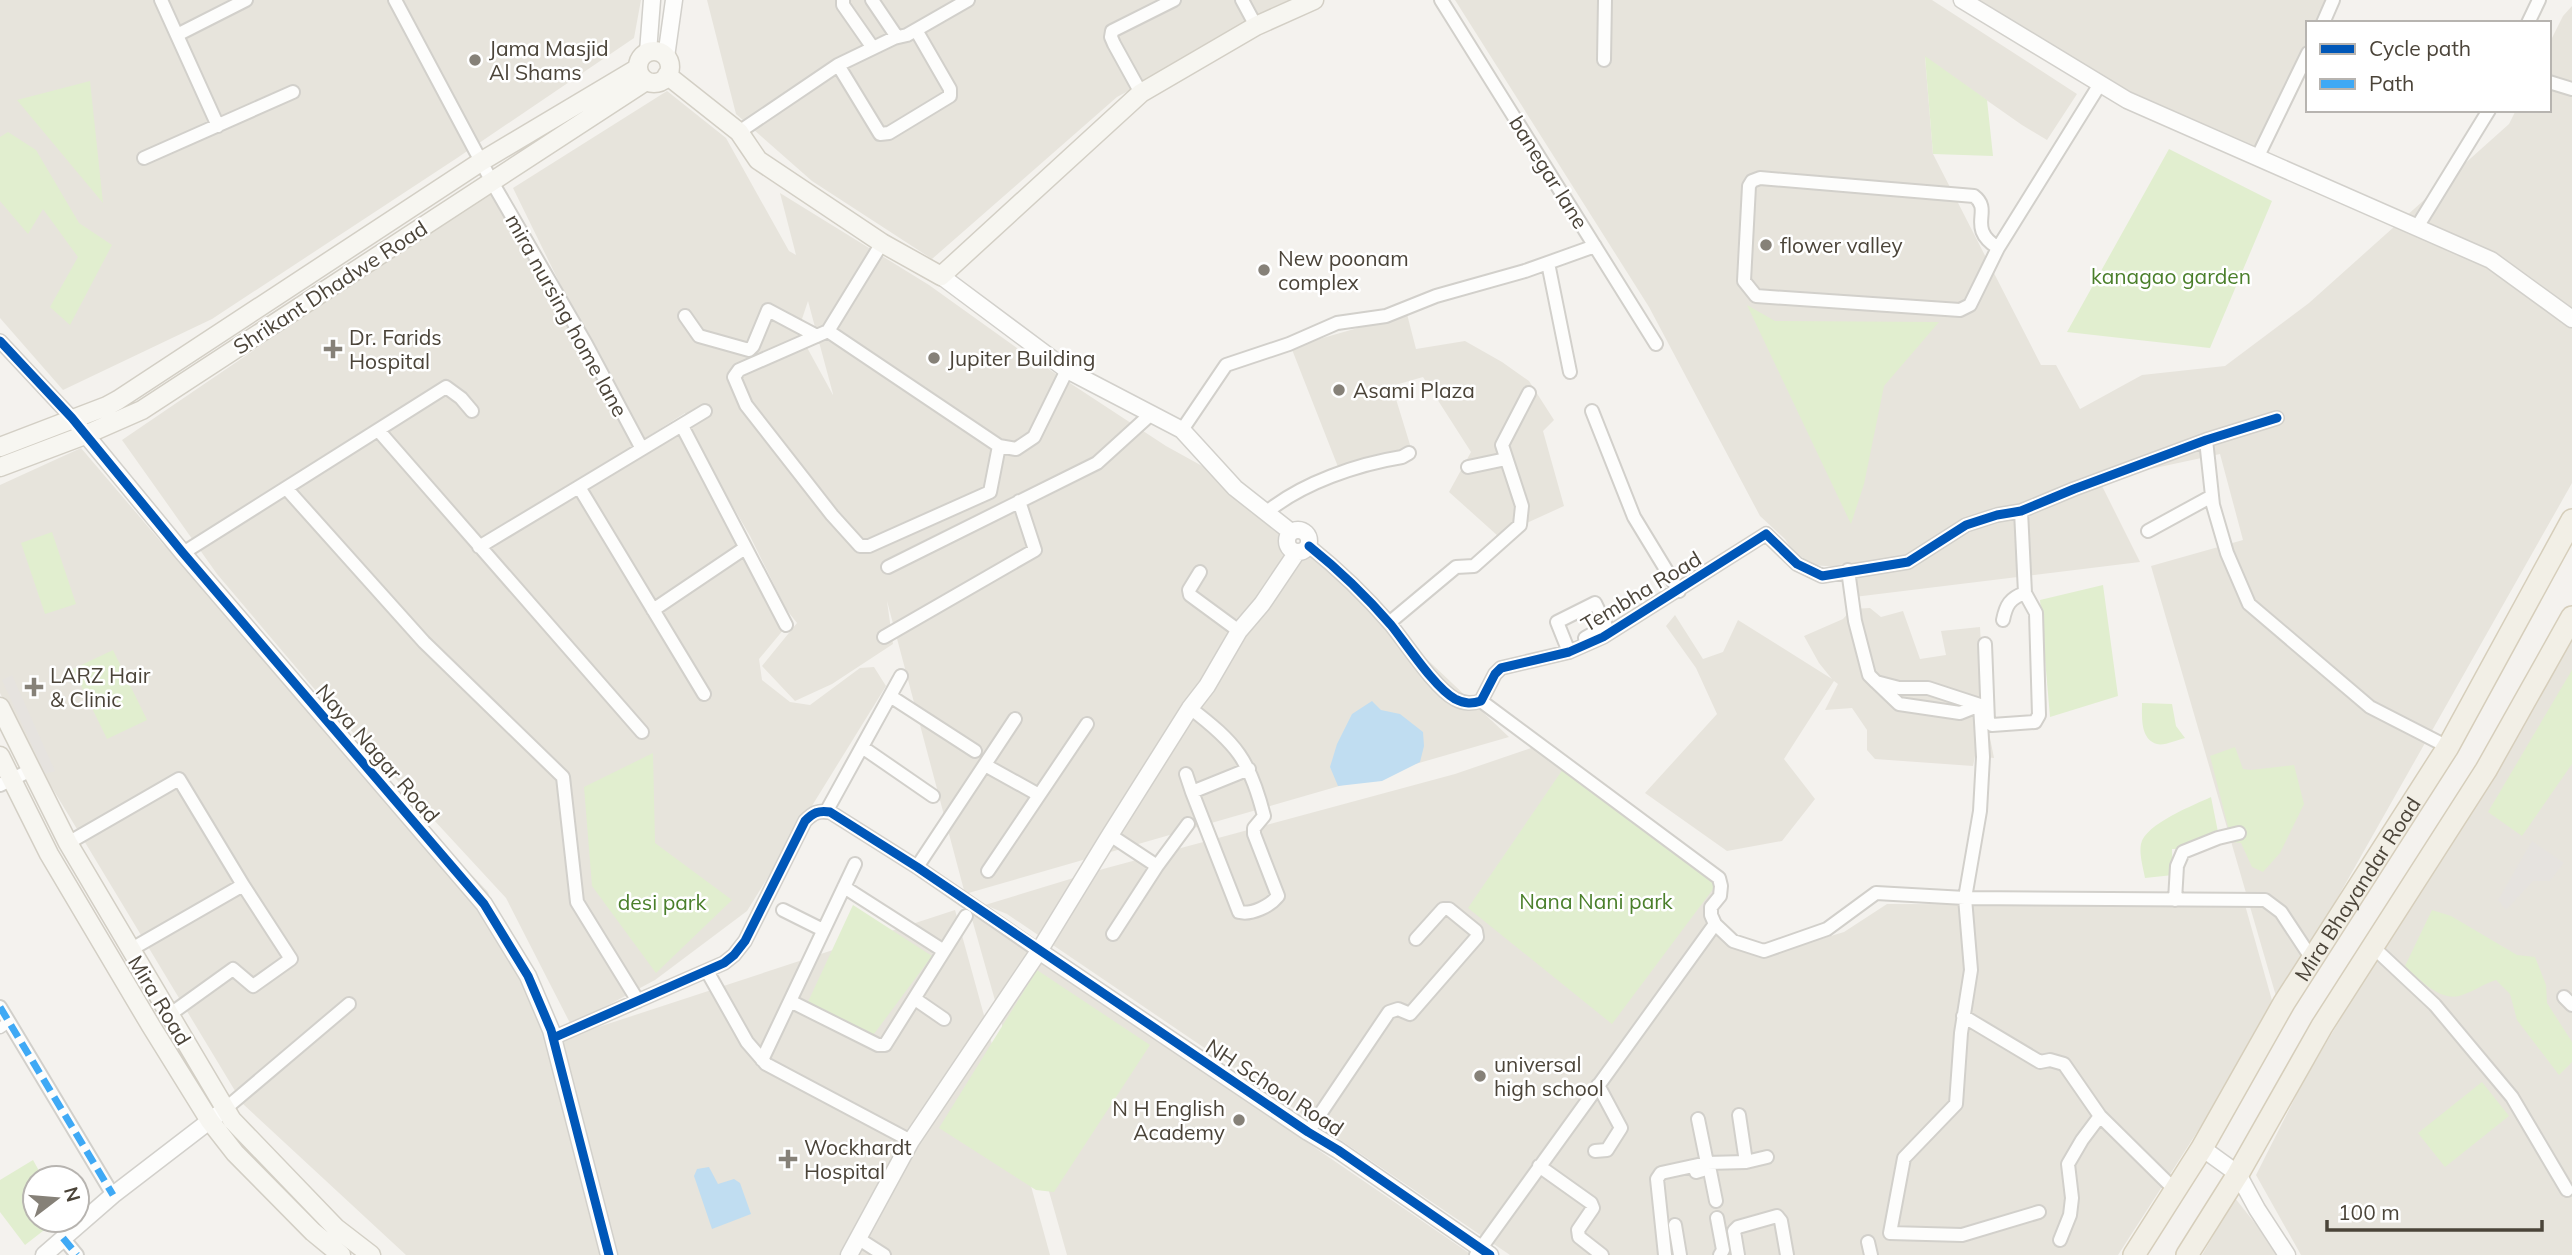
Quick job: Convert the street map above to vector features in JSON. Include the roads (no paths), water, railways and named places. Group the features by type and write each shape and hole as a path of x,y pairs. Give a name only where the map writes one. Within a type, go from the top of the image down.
{"main road":[{"path":"667,75 739,132 758,160 882,243 941,276 1141,93 1256,26 1314,0"},
{"path":"648,52 658,52 666,57 670,66 667,75 660,82 642,75 640,59 648,52"},
{"name":"Shrikant Dhadwe Road","path":"0,447 118,400 482,161 642,75"},
{"name":"Shrikant Dhadwe Road","path":"0,467 142,410 492,182 642,75"},
{"name":"Mira Bhayandar Road","path":"2134,1255 2202,1148 2312,959 2448,747 2572,520"},
{"name":"Mira Bhayandar Road","path":"2187,1255 2238,1174 2322,1026 2486,770 2572,617"},
{"name":"Mira Road","path":"0,707 68,843 239,1130 335,1228 370,1255"},
{"name":"Mira Road","path":"0,756 6,782 131,994 210,1121 235,1153 313,1232 341,1255"}],"street":[{"path":"161,0 218,126"},
{"path":"177,35 246,0"},
{"name":"mira nursing home lane","path":"395,0 492,182 586,344 642,449"},
{"path":"648,52 652,0"},
{"path":"666,57 674,0"},
{"path":"843,0 842,5 873,48"},
{"path":"872,0 897,37"},
{"path":"739,132 838,65 916,30 968,0"},
{"path":"1141,93 1114,44 1112,31 1174,0"},
{"path":"1242,0 1256,26"},
{"name":"banegar lane","path":"1441,0 1656,344"},
{"path":"1604,60 1605,0"},
{"path":"1962,0 2127,100 2491,260 2572,319"},
{"path":"2324,21 2333,0"},
{"path":"2529,21 2539,0"},
{"path":"838,65 880,134 889,133 950,96 950,89 916,30"},
{"path":"2258,156 2306,57"},
{"path":"2551,83 2572,89"},
{"path":"1998,248 1983,237 1982,206 1974,196 1760,178 1752,181 1749,186 1744,281 1756,296 1960,310 1972,300 1998,248 2100,84"},
{"path":"144,158 293,92"},
{"path":"2417,227 2489,112"},
{"path":"882,243 822,333 739,370 734,377 746,405 832,515 860,546 869,546 990,492 999,446"},
{"path":"1182,430 1226,365 1289,344 1337,323 1385,316 1436,296 1548,263 1595,246"},
{"path":"1548,263 1570,372"},
{"path":"941,276 1067,370 1182,430 1235,488 1291,532 1287,543 1291,550 1303,549 1342,572 1389,623 1439,685 1455,699 1472,704 1481,701 1718,878 1721,886 1720,897 1711,907 1711,915 1715,924 1733,941 1764,951 1827,929 1876,893 1965,898 2265,900 2281,912 2312,959"},
{"path":"685,316 699,336 749,350 768,310 822,333 999,446 1016,449 1034,437 1067,370"},
{"name":"Naya Nagar Road","path":"0,341 72,418 183,553 484,904 528,975 553,1038 609,1255"},
{"path":"183,553 446,387 472,411"},
{"path":"1389,623 1456,567 1474,566 1520,525 1522,506 1502,445 1529,393"},
{"path":"479,547 705,411"},
{"path":"1592,411 1634,517 1679,591"},
{"path":"887,567 1097,463 1151,414"},
{"path":"1980,705 1960,713 1899,704 1875,682 1869,675 1855,621 1848,570 1908,562 1966,525 2021,511 2206,440 2277,418"},
{"path":"682,426 786,625"},
{"path":"378,430 642,732"},
{"path":"2206,440 2212,496 2227,554 2249,604 2370,707 2448,747"},
{"path":"1267,512 1285,497 1306,487 1409,453"},
{"path":"1468,467 1506,459"},
{"path":"579,487 704,694"},
{"path":"286,488 424,642 564,777 577,902 638,1001"},
{"path":"2148,531 2212,496"},
{"path":"884,636 1035,550 1020,501"},
{"path":"1985,644 1988,721 1992,725 2000,726 2035,722 2039,715 2036,613 2025,593 2021,511"},
{"name":"Tembha Road","path":"1481,701 1501,667 1603,637 1766,534 1797,564 1822,576 1848,570"},
{"path":"653,610 744,548"},
{"path":"849,1255 911,1141 1039,951 1239,631 1303,549"},
{"path":"1200,572 1189,590 1190,596 1239,631"},
{"path":"2003,620 2006,605 2015,596 2025,593"},
{"path":"826,811 901,676"},
{"path":"1875,682 1899,688 1928,688 1980,705"},
{"path":"890,696 975,751"},
{"path":"1980,705 1983,757 1980,811 1965,898 1970,970 1963,1016 1956,1104 1904,1158 1890,1233 1962,1235 2039,1212"},
{"path":"1186,774 1239,912 1245,914 1272,904 1278,896 1254,834 1254,828 1264,816 1255,782 1232,744 1190,708"},
{"path":"917,867 1015,719"},
{"path":"988,871 1087,724"},
{"path":"862,747 933,796"},
{"path":"985,765 1039,795"},
{"path":"1192,792 1249,769"},
{"path":"6,782 31,770"},
{"path":"68,843 179,779 291,959 253,986 233,968 169,1015"},
{"path":"553,1038 707,971 734,955 745,941 805,821 812,814 826,811 917,867 1039,951"},
{"path":"1113,934 1188,824"},
{"path":"2175,900 2177,866 2183,852 2239,833"},
{"path":"1110,835 1157,866"},
{"path":"762,1060 855,864"},
{"path":"130,950 243,885"},
{"path":"844,887 944,951"},
{"path":"1308,1132 1389,1012 1398,1009 1410,1014 1476,937 1476,931 1449,909 1443,909 1416,939"},
{"path":"783,910 823,930"},
{"path":"790,1001 882,1046 890,1041 966,916"},
{"path":"1482,1253 1539,1166 1715,924"},
{"path":"2372,946 2435,1005 2512,1097 2567,1190"},
{"name":"NH School Road","path":"1039,951 1338,1150 1482,1253"},
{"path":"707,971 747,1042 762,1060 911,1141"},
{"path":"915,999 944,1019"},
{"path":"44,1255 113,1195 225,1109 349,1004"},
{"path":"0,1007 5,1025 113,1195"},
{"path":"1963,1016 2039,1062 2050,1060 2064,1064 2101,1116 2175,1190"},
{"path":"1595,1151 1607,1150 1621,1128 1598,1084"},
{"path":"1739,1115 1746,1162"},
{"path":"2060,1240 2070,1215 2072,1198 2068,1164 2101,1116"},
{"path":"1698,1119 1707,1163"},
{"path":"2202,1148 2238,1174 2287,1255"},
{"path":"1665,1255 1657,1179 1661,1173 1707,1163 1746,1162 1767,1157"},
{"path":"1539,1166 1591,1203 1593,1208 1578,1230 1579,1237 1602,1255"},
{"path":"1660,1214 1669,1211 1664,1181 1706,1169 1710,1171 1716,1201"},
{"path":"1738,1255 1734,1231 1738,1227 1777,1216 1781,1220 1787,1255"},
{"path":"1717,1218 1723,1250 1720,1255"},
{"path":"1675,1225 1680,1255"},
{"path":"63,1238 77,1255"},
{"path":"859,1239 884,1255"}],"water":[{"path":"1372,701 1381,710 1400,714 1423,732 1424,746 1420,762 1382,781 1338,786 1330,767 1337,744 1352,714"},
{"path":"709,1167 718,1184 734,1179 740,1183 751,1214 712,1229 694,1176 697,1169"}],"place":[{"name":"Jama Masjid Al Shams","path":"475,60"},
{"name":"flower valley","path":"1766,245"},
{"name":"New poonam complex","path":"1264,270"},
{"name":"Dr. Farids Hospital","path":"333,349"},
{"name":"Jupiter Building","path":"934,358"},
{"name":"Asami Plaza","path":"1339,390"},
{"name":"LARZ Hair & Clinic","path":"34,687"},
{"name":"universal high school","path":"1480,1076"},
{"name":"N H English Academy","path":"1239,1120"},
{"name":"Wockhardt Hospital","path":"788,1159"}],"park label":[{"name":"kanagao garden","path":"2171,276"},
{"name":"Nana Nani park","path":"1596,901"},
{"name":"desi park","path":"662,902"}]}
